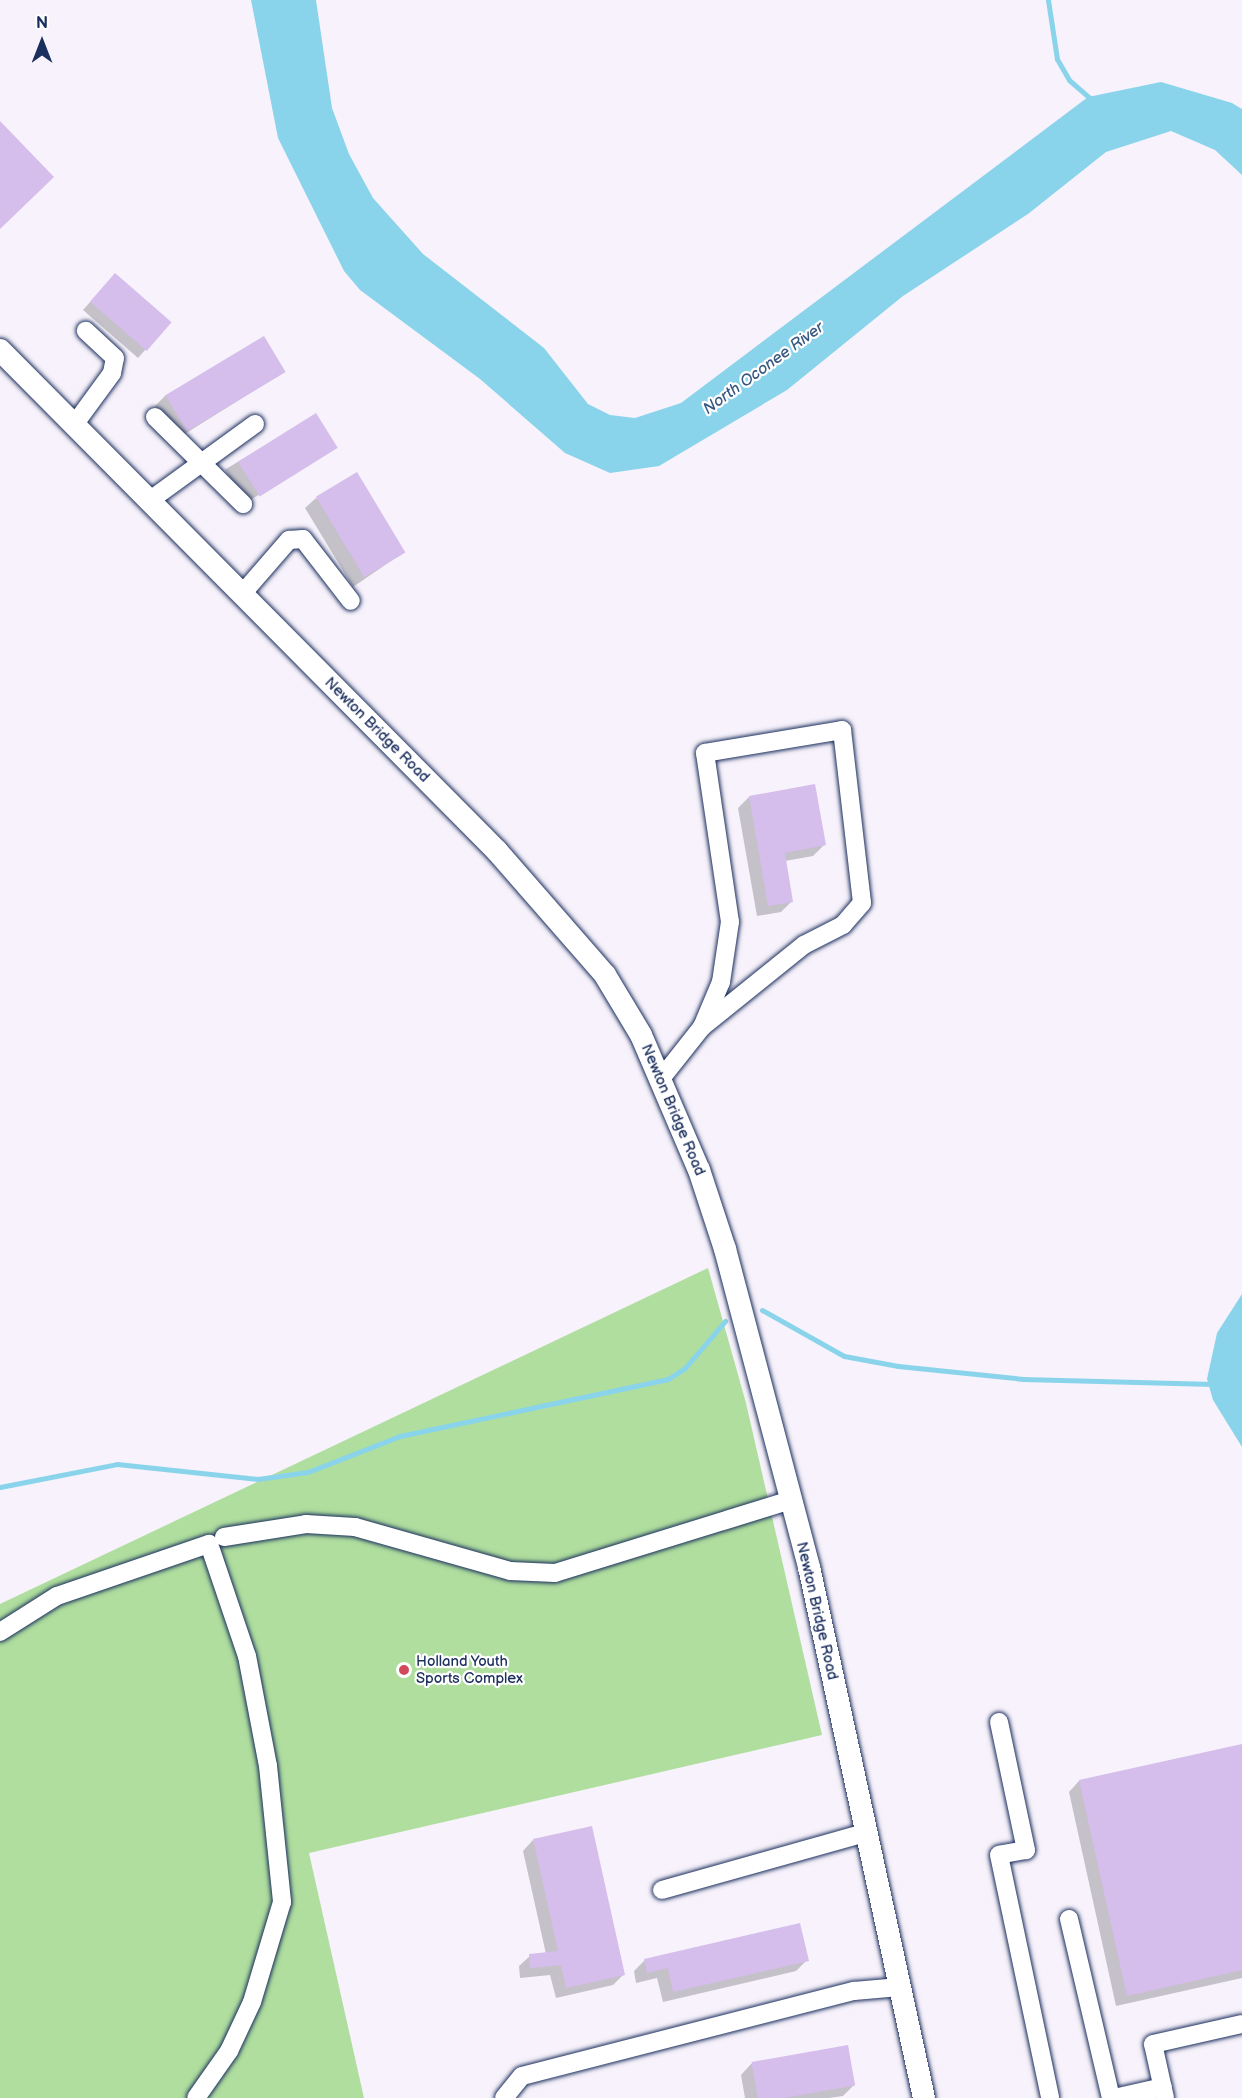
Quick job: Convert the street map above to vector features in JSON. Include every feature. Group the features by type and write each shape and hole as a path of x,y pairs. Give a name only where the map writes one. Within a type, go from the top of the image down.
{"main road":[{"name":"Newton Bridge Road","path":"0,350 496,851 605,975 660,1080 699,1170 725,1249 788,1501 809,1567 924,2098"}],"lane":[{"path":"74,425 112,373 116,358 86,331"},
{"path":"156,417 198,463 243,504"},
{"path":"149,501 198,463 255,424"},
{"path":"242,594 289,540 303,539 351,601"},
{"path":"660,1080 702,1027 804,945 843,925 862,903 842,730 705,753 730,922 721,982 702,1027"},
{"path":"224,1537 306,1524 355,1527 510,1571 555,1574 788,1501"},
{"path":"0,1632 57,1596 209,1544 247,1656 268,1766 282,1902 252,2002 229,2051 196,2098"},
{"path":"999,1722 1026,1850 999,1856 1050,2098"},
{"path":"662,1890 865,1833"},
{"path":"1069,1919 1113,2098 1164,2092 1153,2044 1242,2024"},
{"path":"504,2098 522,2076 854,1991 900,1987"}],"green space":[{"name":"Holland Youth Sports Complex","path":"708,1268 746,1403 822,1735 309,1853 364,2098 0,2098 0,1604"}],"water":[{"name":"North Oconee River","path":"251,0 316,0 332,108 349,154 373,198 423,254 544,348 588,404 610,415 635,418 681,403 1088,97 1161,82 1232,103 1242,109 1242,175 1215,150 1171,131 1106,152 1028,214 903,296 787,390 659,466 610,473 565,453 480,379 360,290 344,271 278,138"},
{"path":"1242,1294 1242,1447 1213,1400 1207,1379 1217,1333"}],"building":[{"path":"0,121 54,177 0,229"},
{"path":"115,273 172,322 147,351 90,302"},
{"path":"264,336 286,372 187,431 165,395"},
{"path":"316,413 338,448 260,497 238,462"},
{"path":"357,472 405,553 364,577 316,497"},
{"path":"815,784 826,845 785,853 793,902 768,906 749,796"},
{"path":"1242,1744 1242,1970 1127,1996 1079,1780"},
{"path":"592,1826 625,1975 566,1988 561,1965 530,1968 529,1954 558,1951 533,1839"},
{"path":"800,1923 809,1961 673,1992 668,1968 647,1973 644,1959"},
{"path":"848,2045 855,2085 784,2098 758,2098 751,2062"}],"waterway":[{"path":"1048,0 1057,59 1069,80 1092,100"},
{"path":"762,1310 844,1356 898,1366 1023,1379 1213,1384"},
{"path":"0,1487 117,1464 258,1479 308,1472 400,1436 668,1379 685,1368 725,1321"}],"place":[{"name":"Holland Youth Sports Complex","path":"404,1670"}]}
